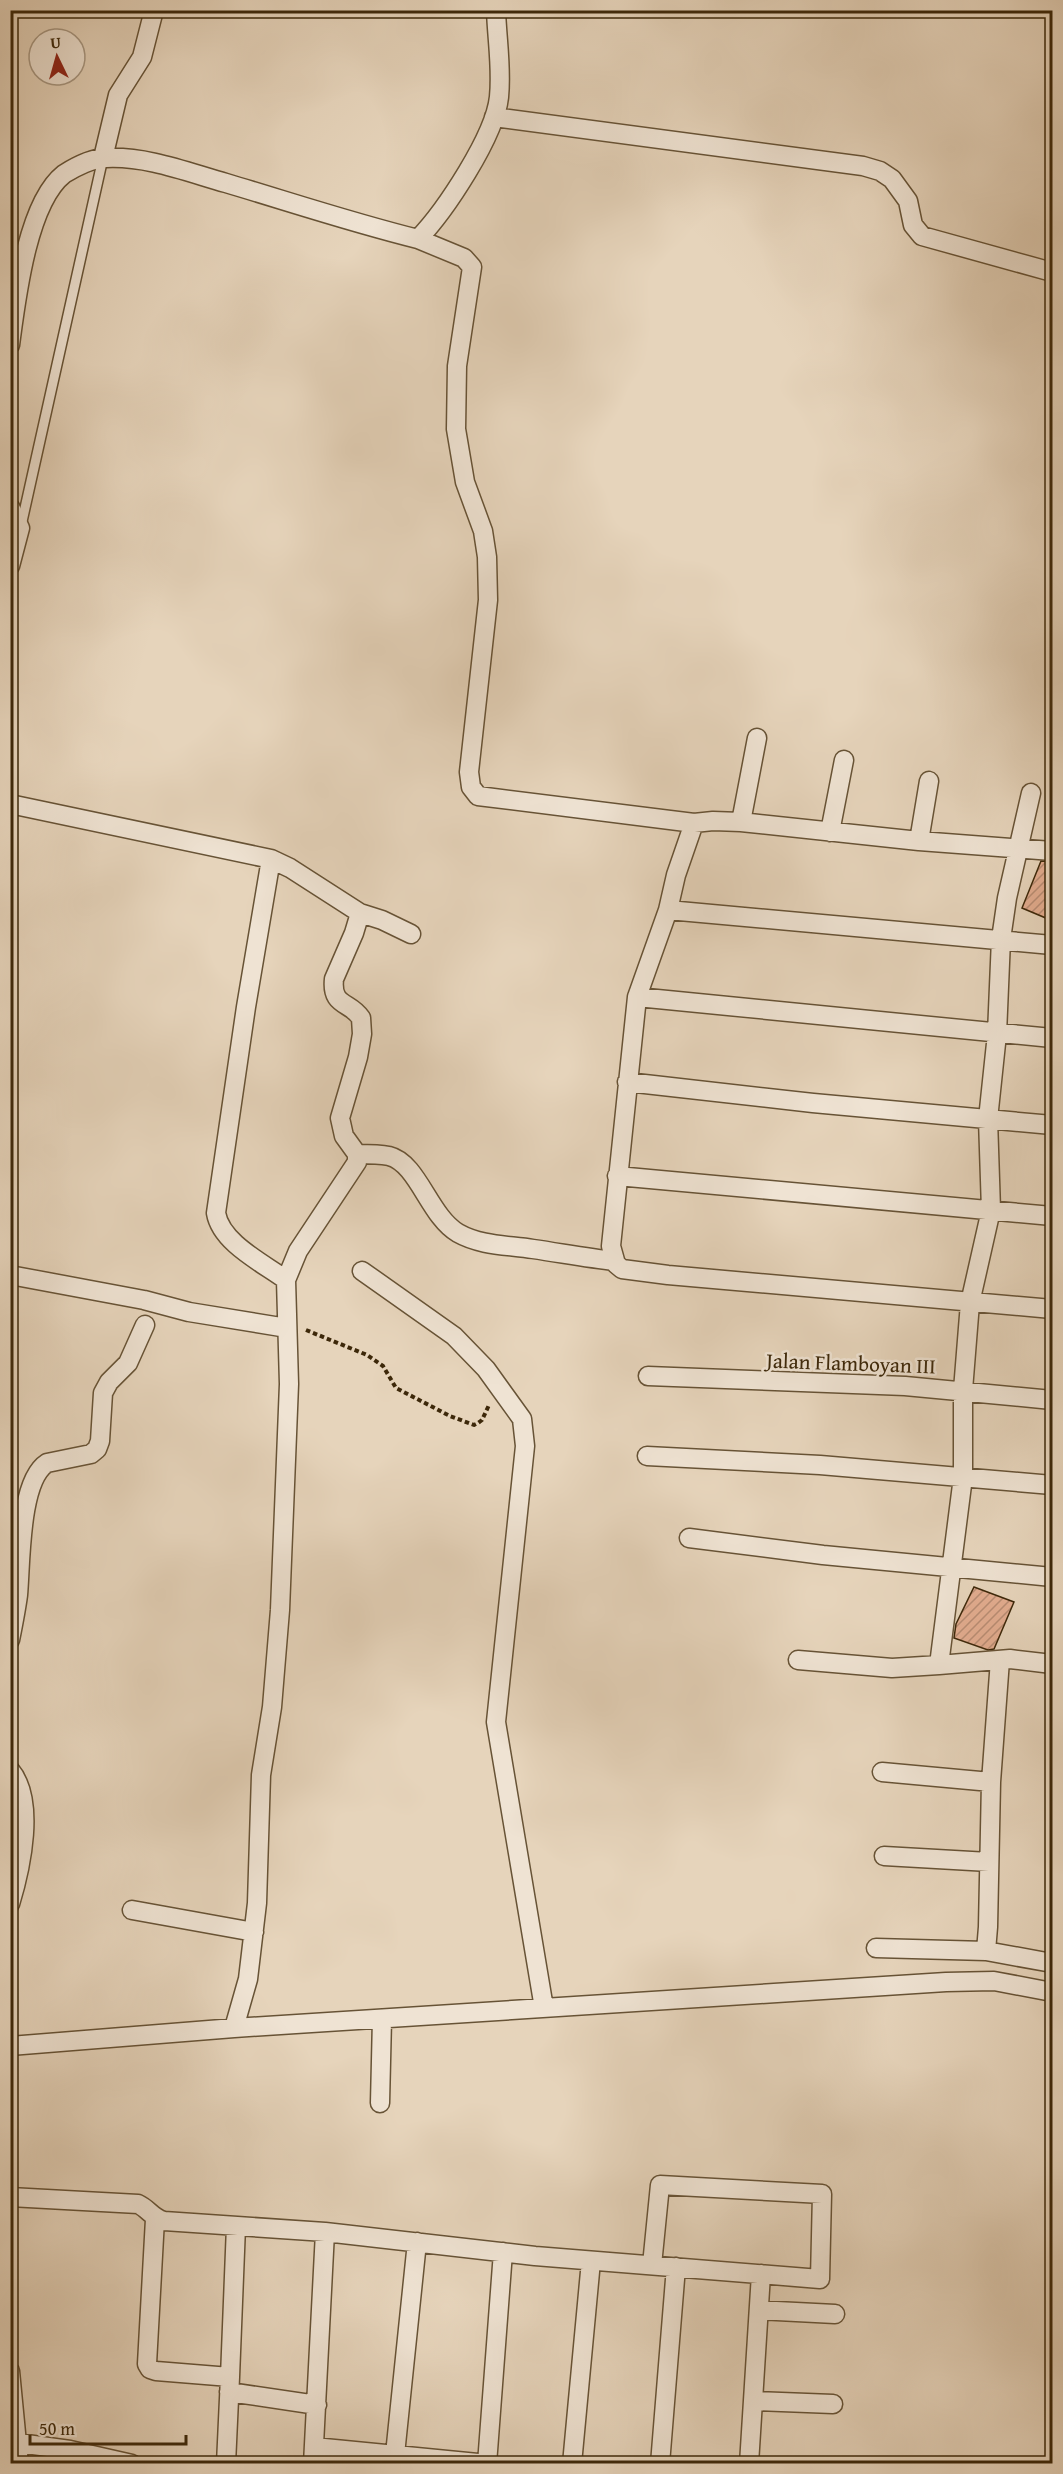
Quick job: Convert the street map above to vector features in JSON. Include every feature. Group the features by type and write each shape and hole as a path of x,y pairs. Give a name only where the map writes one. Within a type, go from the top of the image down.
{"street":[{"path":"103,158 118,95 142,57 154,10"},
{"path":"418,239 444,209 486,138 494,117 499,99 500,70 496,10"},
{"path":"494,117 871,168 892,179 909,201 913,225 922,236 1053,272"},
{"path":"10,345 17,288 43,200 63,175 79,166 103,158 147,161 358,224 418,239 464,258 472,267 472,271 457,366 456,429 465,482 483,531 487,557 488,600 469,772 471,787 478,796 694,823 741,822 919,841 1053,851"},
{"path":"10,507 20,528 10,566"},
{"path":"741,822 757,738"},
{"path":"830,832 844,760"},
{"path":"919,841 929,781"},
{"path":"939,1665 963,1477 963,1390 969,1303 991,1210 988,1119 997,1034 1001,939 1017,849 1031,793"},
{"path":"10,804 271,860 290,868 360,914 382,920 411,934"},
{"path":"694,823 676,875 668,910 638,997 617,1176 611,1246 615,1261 622,1269 668,1275 1053,1309"},
{"path":"271,860 244,1018 216,1214 218,1224 228,1239 286,1280"},
{"path":"668,910 1053,945"},
{"path":"234,2028 248,1979 254,1932 258,1893 261,1775 272,1707 281,1594 289,1383 286,1280 298,1251 355,1167 357,1154 344,1136 340,1118 358,1057 363,1026 359,1014 338,1001 333,986 360,914"},
{"path":"638,997 1053,1038"},
{"path":"627,1082 1053,1125"},
{"path":"357,1154 382,1155 399,1160 414,1176 437,1213 459,1233 480,1242 615,1261"},
{"path":"617,1176 1053,1216"},
{"path":"362,1271 454,1336 496,1382 522,1419 525,1446 496,1722 544,2008"},
{"path":"10,1275 144,1299 189,1312 287,1328"},
{"path":"10,1640 18,1597 17,1516 41,1467 47,1463 91,1454 97,1449 100,1441 102,1393 109,1382 121,1373 128,1363 145,1325"},
{"name":"Jalan Flamboyan III","path":"648,1376 963,1390 1053,1400"},
{"path":"647,1456 774,1462 1053,1485"},
{"path":"689,1538 823,1555 1053,1577"},
{"path":"798,1660 892,1668 1010,1659 1053,1664"},
{"path":"996,1964 989,1862 991,1782 1000,1660"},
{"path":"10,1770 20,1782 24,1814 21,1858 10,1904"},
{"path":"882,1772 991,1782"},
{"path":"884,1856 989,1862"},
{"path":"132,1910 254,1932"},
{"path":"876,1948 996,1964 1053,1992"},
{"path":"10,2046 234,2028 842,1989 996,1964 1053,1963"},
{"path":"380,2103 382,2019"},
{"path":"155,2219 325,2232 591,2261 820,2279 822,2194 660,2185 652,2265"},
{"path":"10,2197 144,2206 155,2219 148,2367 156,2371 317,2405"},
{"path":"226,2463 236,2226"},
{"path":"325,2232 314,2455 487,2463 503,2252"},
{"path":"394,2459 417,2242"},
{"path":"572,2463 591,2261"},
{"path":"660,2463 676,2268"},
{"path":"749,2463 761,2274"},
{"path":"759,2310 835,2314"},
{"path":"10,2371 19,2463"},
{"path":"753,2401 833,2404"},
{"path":"18,2443 70,2450 132,2463"}],"lane":[{"path":"20,528 103,158"}],"path":[{"path":"287,1328 315,1332 340,1345 367,1354 382,1366 396,1388 434,1409 474,1425 482,1420 496,1382"}],"building":[{"path":"1041,861 1053,862 1053,921 1022,908"},
{"path":"974,1587 1014,1602 994,1649 988,1650 954,1638 956,1624"}]}
